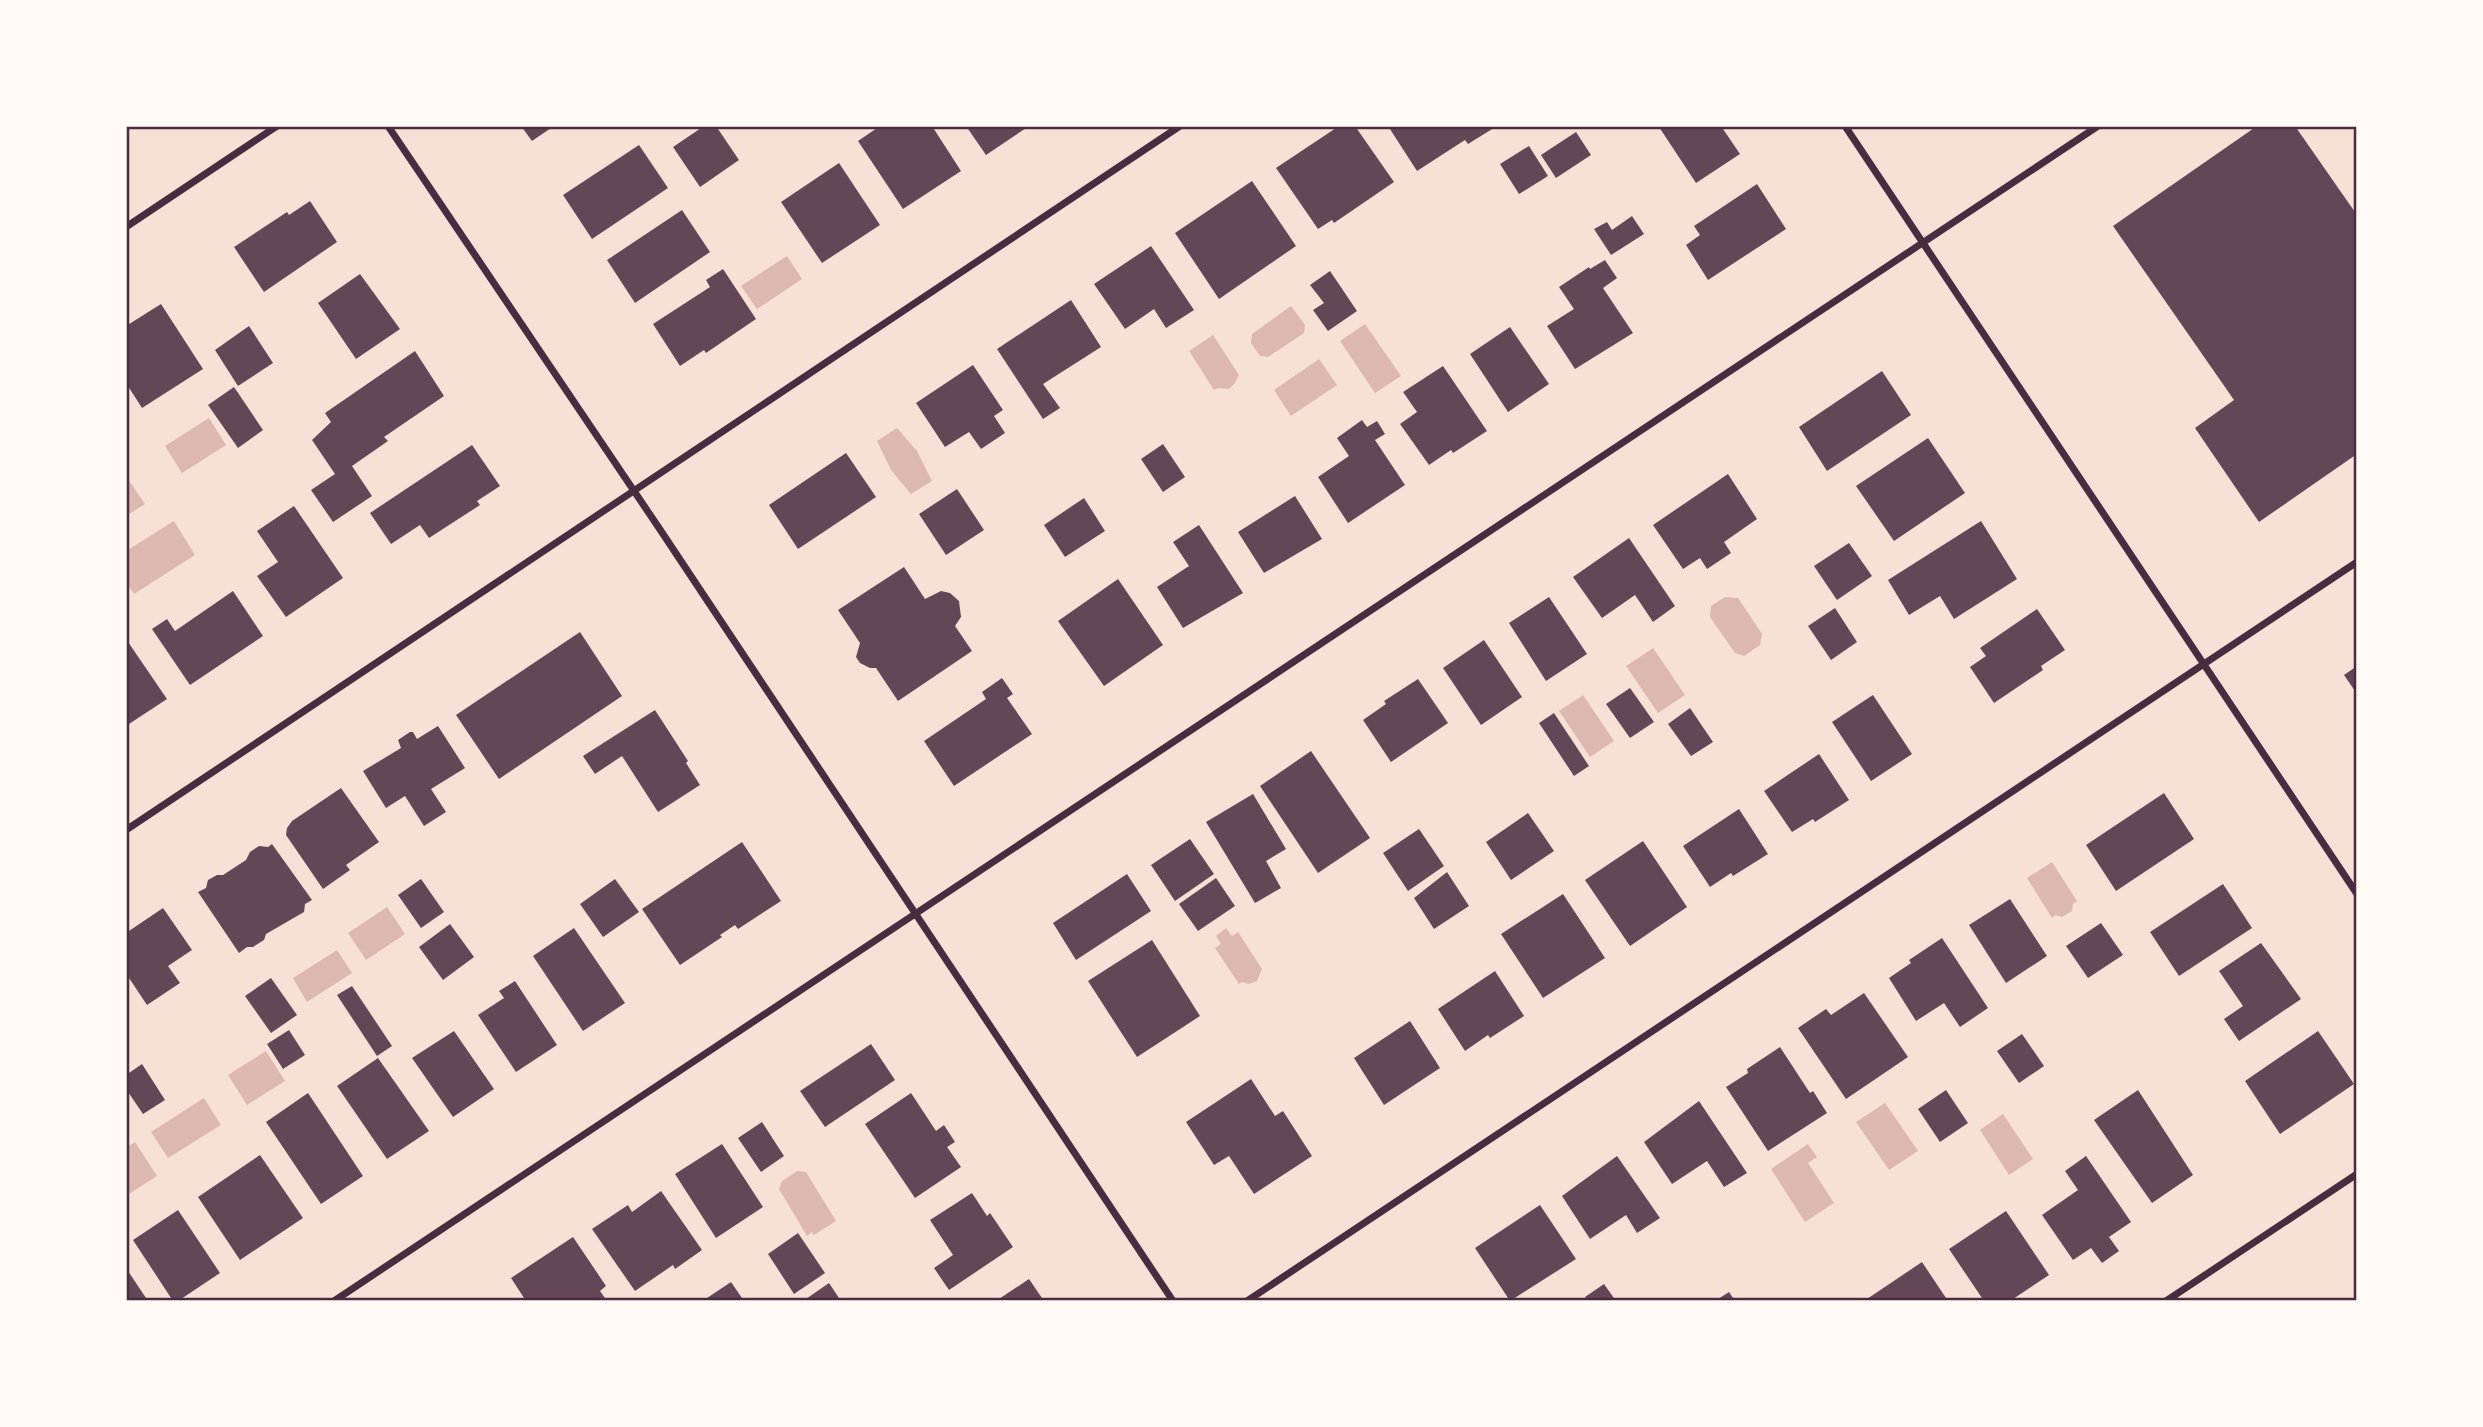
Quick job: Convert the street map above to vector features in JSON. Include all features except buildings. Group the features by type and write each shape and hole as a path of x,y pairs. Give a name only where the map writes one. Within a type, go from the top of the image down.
{"street":[{"path":"126,227 277,126"},
{"path":"388,126 1172,1301"},
{"path":"126,830 1181,126"},
{"path":"1845,126 2357,894"},
{"path":"334,1301 2098,126"},
{"path":"1247,1301 2357,562"},
{"path":"2166,1301 2357,1174"}],"shaded area":[{"path":"787,256 802,279 757,309 741,286"},
{"path":"1291,306 1305,325 1304,333 1268,357 1260,356 1251,343 1252,334"},
{"path":"1365,324 1401,376 1375,393 1340,341"},
{"path":"1213,335 1239,375 1229,389 1214,390 1189,351"},
{"path":"1319,359 1337,385 1291,416 1274,390"},
{"path":"209,418 226,445 182,473 165,446"},
{"path":"897,428 917,451 932,481 911,494 891,470 877,441"},
{"path":"126,476 145,504 126,516"},
{"path":"174,521 195,555 134,594 126,582 126,551"},
{"path":"1725,597 1738,598 1762,634 1760,645 1744,656 1735,653 1710,617 1711,606"},
{"path":"1653,648 1685,695 1658,713 1626,666"},
{"path":"1583,695 1614,741 1590,757 1559,711"},
{"path":"2052,862 2077,901 2073,904 2072,911 2062,917 2055,915 2052,918 2027,878"},
{"path":"387,907 405,934 366,960 348,933"},
{"path":"1226,928 1232,936 1238,932 1262,969 1257,981 1239,984 1215,948 1221,944 1216,936"},
{"path":"337,950 352,973 307,1002 293,978"},
{"path":"266,1051 285,1081 247,1105 228,1075"},
{"path":"204,1098 221,1125 168,1158 151,1132"},
{"path":"1885,1103 1918,1151 1889,1170 1856,1122"},
{"path":"2003,1114 2033,1159 2009,1175 1980,1130"},
{"path":"135,1142 157,1176 126,1196 126,1148"},
{"path":"1808,1144 1817,1157 1808,1163 1834,1203 1805,1222 1771,1169"},
{"path":"797,1171 806,1172 836,1221 814,1235 812,1232 807,1236 779,1189 782,1181"}]}
